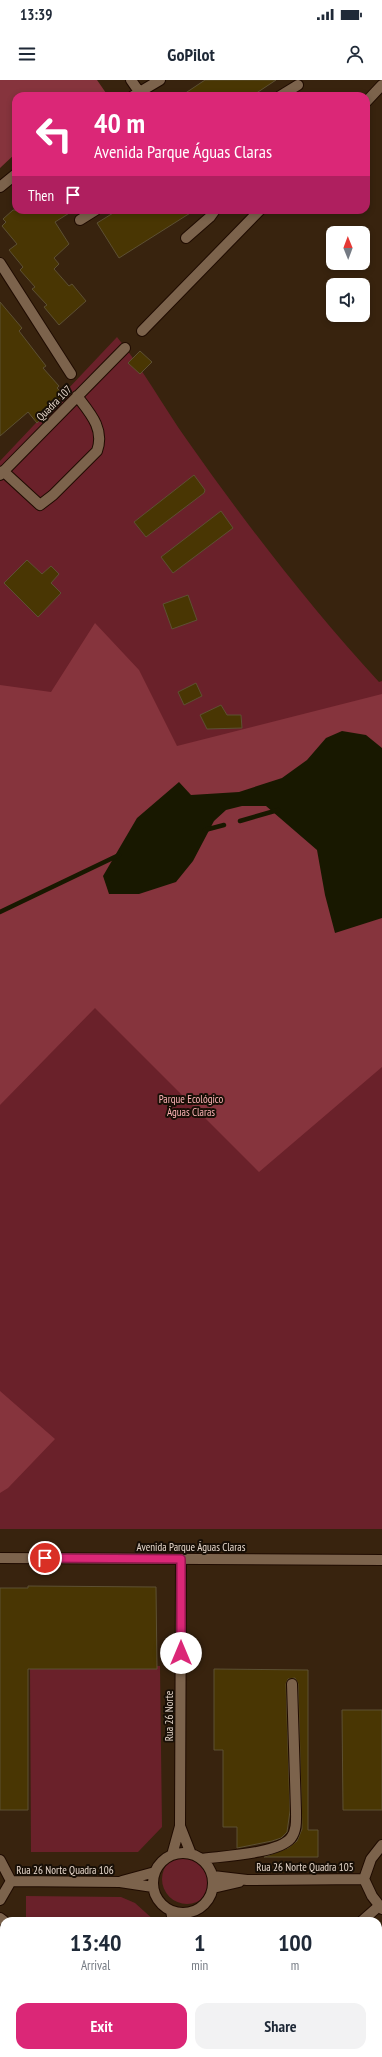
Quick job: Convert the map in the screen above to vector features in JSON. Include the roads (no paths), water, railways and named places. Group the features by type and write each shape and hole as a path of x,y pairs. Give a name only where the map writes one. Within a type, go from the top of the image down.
{"street":[{"path":"131,80 137,92"},
{"path":"142,92 160,80"},
{"path":"287,92 298,85"},
{"path":"370,98 382,85"},
{"path":"0,187 12,177"},
{"path":"80,220 90,214"},
{"path":"186,238 212,214"},
{"path":"142,331 256,214"},
{"path":"0,263 71,374"},
{"name":"Quadra 107","path":"2,473 125,348"},
{"path":"2,473 40,505 97,451 100,443 96,421 77,396"},
{"name":"Avenida Parque Águas Claras","path":"0,1558 382,1560"},
{"name":"Rua 26 Norte","path":"172,1855 180,1826 181,1559"},
{"path":"201,1858 270,1849 286,1842 292,1837 296,1826 292,1684"},
{"name":"Rua 26 Norte","path":"180,1826 191,1854"},
{"name":"Rua 26 Norte Quadra 105","path":"381,1907 372,1896 364,1879 371,1859 382,1845"},
{"path":"191,1854 201,1858 208,1866 213,1876 213,1888 209,1899 189,1917 172,1916 159,1901 153,1887 155,1872 162,1862 172,1855 191,1854"},
{"name":"Rua 26 Norte Quadra 106","path":"0,1860 11,1881"},
{"name":"Rua 26 Norte Quadra 106","path":"120,1882 155,1872"},
{"name":"Rua 26 Norte Quadra 105","path":"213,1876 246,1880 364,1879"},
{"name":"Rua 26 Norte Quadra 105","path":"213,1888 246,1880"},
{"name":"Rua 26 Norte Quadra 106","path":"11,1881 120,1882 153,1887"},
{"name":"Rua 26 Norte Quadra 106","path":"0,1900 11,1881"},
{"path":"367,1917 381,1907"}],"waterway":[{"path":"240,821 278,810"},
{"path":"205,830 224,825"},
{"path":"0,912 119,855"}],"park label":[{"name":"Parque Ecológico Águas Claras","path":"191,1105"}]}
